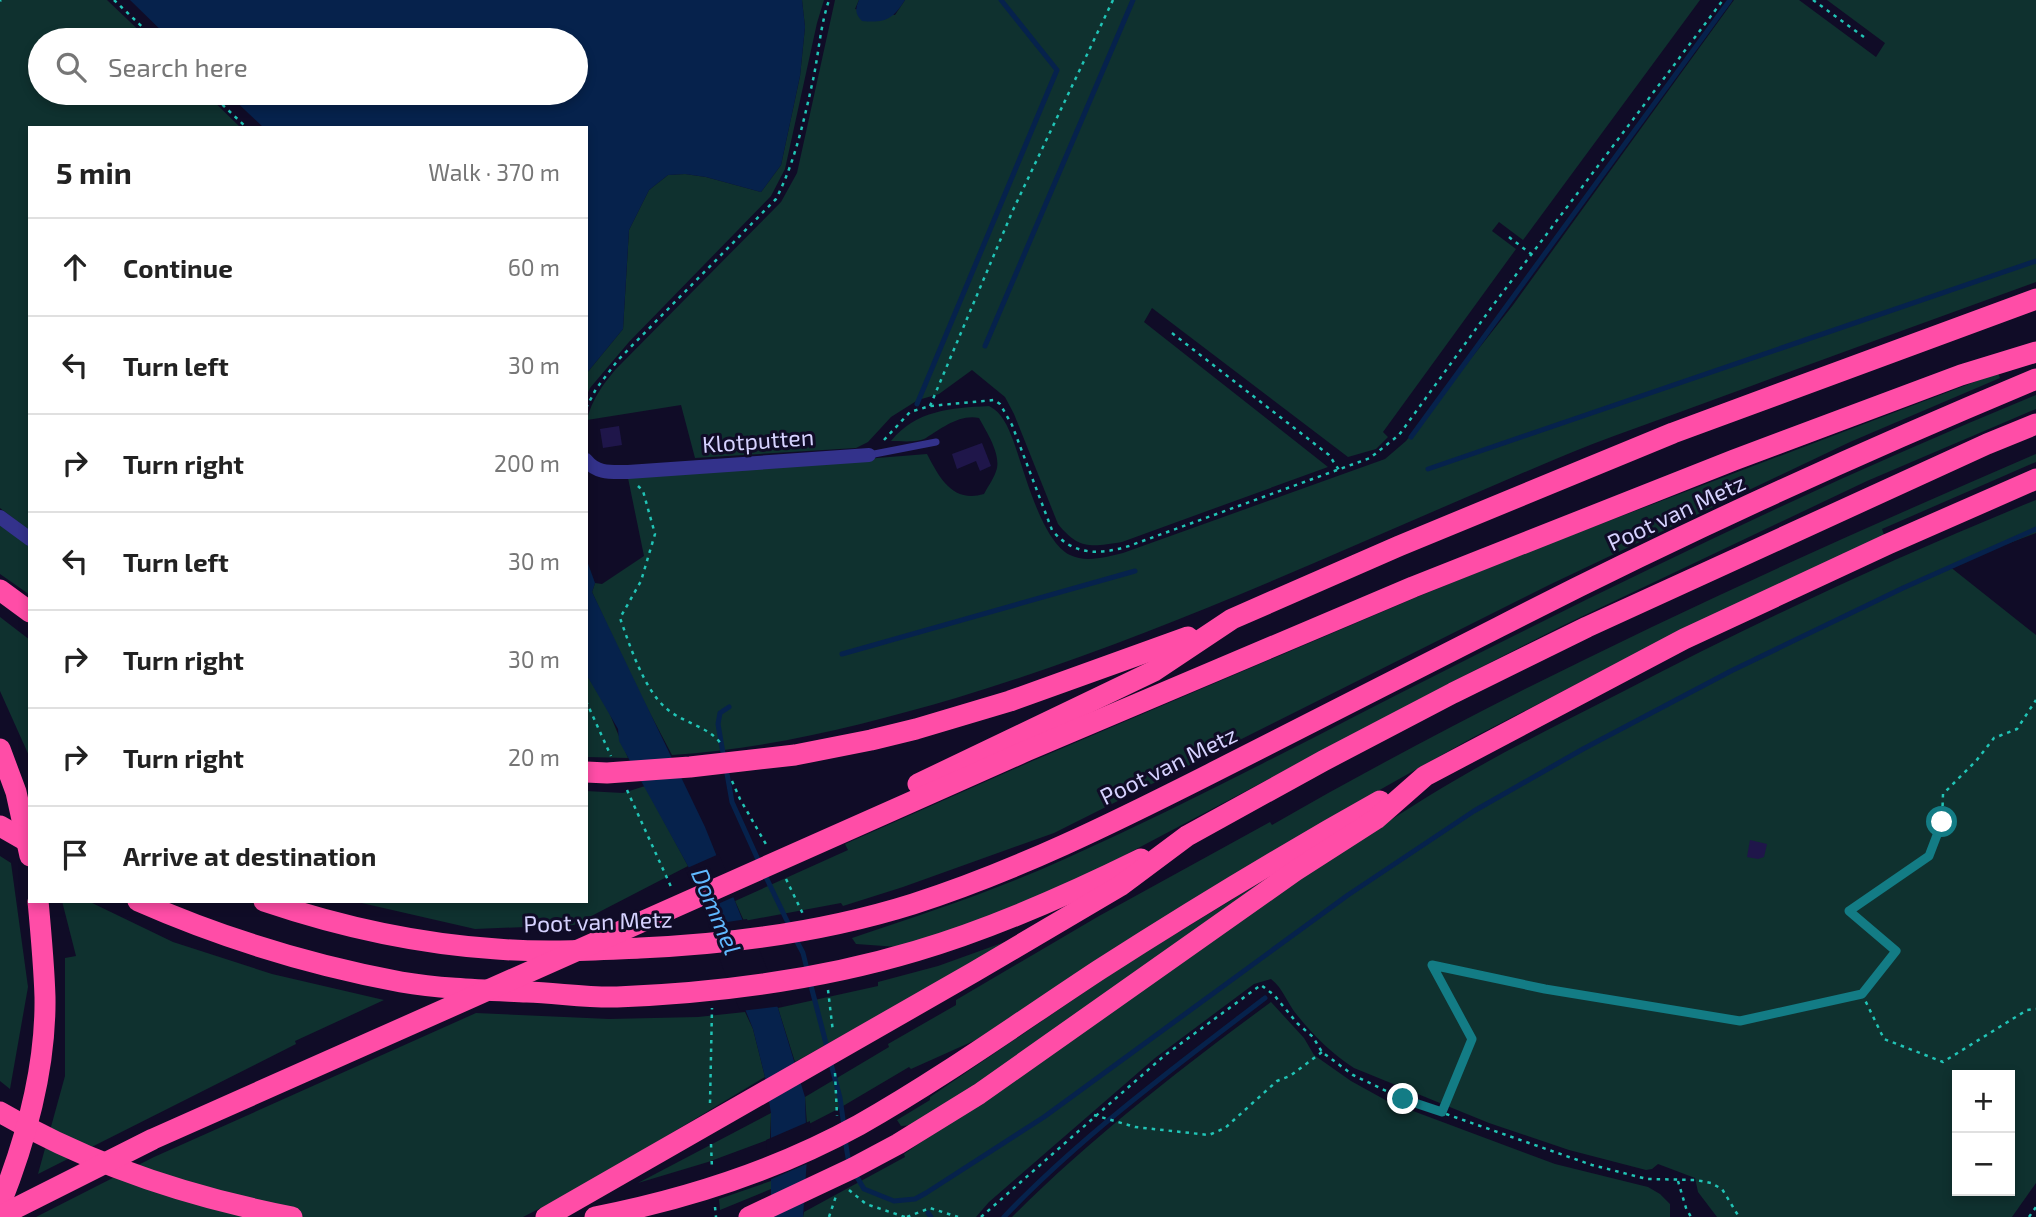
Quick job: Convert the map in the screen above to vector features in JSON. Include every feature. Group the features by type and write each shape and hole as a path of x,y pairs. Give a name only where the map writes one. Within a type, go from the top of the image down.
{"highway":[{"path":"597,772 690,767 795,755 882,737 965,715 1127,661 1673,433 2036,299"},
{"path":"0,1216 153,1139 1038,746 1425,582 1734,460 1961,375 2036,352"},
{"name":"Poot van Metz","path":"271,903 383,933 470,947 538,951 737,941 842,923 910,905 1061,846 1311,723 1552,599 1855,457 2036,380"},
{"path":"143,903 193,925 285,955 370,976 456,989 615,997 744,986 862,965 915,951 1023,914 1187,836 1452,693 1885,489 2036,424"},
{"path":"595,1217 690,1195 766,1168 857,1126 1124,954 1425,776 1684,639 1901,538 2036,479"},
{"path":"0,590 28,611"},
{"path":"837,835 901,792 1154,671 1232,619"},
{"path":"0,749 16,792 28,847"},
{"path":"0,771 28,789"},
{"path":"749,1217 898,1144 979,1094 1190,943 1376,819 1425,776"},
{"path":"0,826 28,842"},
{"path":"546,1217 1120,886 1187,836"},
{"path":"0,1205 34,1102 43,1039 45,1000 38,903"},
{"path":"0,1112 77,1152 143,1178 229,1203 292,1217"}],"street":[{"name":"Klotputten","path":"588,463 601,472 628,472 869,456"},
{"path":"0,517 28,538"}],"lane":[{"name":"Klotputten","path":"869,456 936,442"}],"path":[{"path":"114,0 143,28"},
{"path":"588,404 596,388 618,360 776,199 790,171 813,78 821,24 830,0"},
{"path":"930,406 1013,210 1113,0"},
{"path":"869,456 910,412 930,406 988,400 1000,404 1012,425 1052,530 1064,542 1077,549 1096,553 1129,546 1370,458 1386,448 1399,435 1723,0"},
{"path":"1813,0 1868,40"},
{"path":"223,105 245,126"},
{"path":"1509,237 1533,255"},
{"path":"1172,333 1329,455 1339,470"},
{"path":"628,472 643,491 655,534 640,581 620,618 654,695 666,708 708,732 721,743"},
{"path":"1442,1112 1472,1039 1432,965 1545,989 1740,1021 1862,994 1896,951 1849,911 1929,856 1942,822 1943,794 1976,761 1994,738 2017,729 2036,700"},
{"path":"732,780 768,847"},
{"path":"781,871 795,894 804,917"},
{"path":"981,1217 1165,1055 1261,985 1274,995 1297,1023 1313,1037 1322,1052 1353,1075 1403,1099 1592,1165 1647,1179 1711,1183 1722,1189 1739,1217"},
{"path":"827,989 833,1040"},
{"path":"1862,994 1884,1039 1943,1062 2026,1010 2036,1009"},
{"path":"1094,1115 1135,1127 1209,1135 1225,1128 1277,1081 1290,1076 1322,1052"},
{"path":"835,1067 838,1118"},
{"path":"1678,1180 1691,1217"},
{"path":"829,1217 837,1189"},
{"path":"845,1190 852,1191 866,1204 906,1217 930,1208 958,1217"},
{"path":"2029,1217 2036,1207"}],"green space":[{"path":"0,0 107,0 136,28 28,28 28,105 217,105 239,126 28,126 28,529 0,508"},
{"path":"802,0 824,0 785,169 771,196 629,342 588,392 588,372 623,329 629,230 649,190 668,175 685,174 761,192 781,165 800,76 805,27"},
{"path":"835,0 859,0 855,9 895,15 905,0 1700,0 1523,240 1499,222 1492,231 1516,249 1383,432 1388,437 1376,449 1348,457 1152,308 1144,322 1328,467 1122,542 1086,545 1072,538 1058,524 1005,397 972,370 939,394 918,400 891,417 868,442 856,448 695,458 681,405 588,420 598,393 615,370 781,202 797,173"},
{"path":"1734,0 1799,0 1876,57 1885,43 1827,0 2036,0 2036,282 1593,444 1182,618 1032,673 921,708 816,734 744,747 672,755 631,677 592,592 595,583 602,584 644,556 628,478 927,454 943,480 956,492 973,496 984,494 995,475 997,462 992,442 979,418 957,420 922,440 891,441 923,417 948,410 989,406 998,412 1007,425 1035,503 1050,535 1070,555 1089,559 1123,553 1385,459 1406,441 1513,305"},
{"path":"1998,373 2000,378 1850,442 1549,585 1054,833 843,906 841,903 744,921 735,901 848,850 845,844 1417,597 1535,549"},
{"path":"2036,395 2036,409 1867,481 1564,625 1074,882 995,916 898,947 856,944 852,938 1041,870 1211,790 1520,632 1666,561 1813,492"},
{"path":"2036,454 2036,462 1882,529 1884,535 1681,630 1472,738 1344,810 978,1039 911,1069 909,1067 807,1125 805,1097 956,1005 956,1000 1099,916 1270,822 1272,825 1458,723 1648,629 1841,539"},
{"path":"2036,500 2036,533 1949,566 2036,635 2036,1183 2012,1217 1717,1217 1698,1192 1695,1178 1658,1164 1646,1170 1569,1150 1489,1123 1354,1068 1331,1051 1309,1029 1271,979 1254,984 1155,1058 989,1202 976,1217 803,1217 804,1212 905,1157 904,1154 1229,927 1360,839 1451,783 1524,742 1725,640 1879,567"},
{"path":"0,525 28,546 28,594 0,574"},
{"path":"0,617 28,638 28,754 0,691"},
{"path":"588,677 606,705 628,758 588,757"},
{"path":"645,786 688,866 574,925 475,929 362,903 588,903 588,791 623,793"},
{"path":"1319,847 917,1125 901,1126 897,1120 1129,962"},
{"path":"0,856 11,863 28,987 10,1089 0,1081"},
{"path":"63,903 92,903 173,942 272,974 384,1000 295,1041 296,1044 38,1174 65,1076 65,958 76,956"},
{"path":"1019,937 795,1062 778,1008 878,986 878,982 938,966"},
{"path":"1271,1002 1304,1038 1314,1055 1351,1081 1389,1102 1555,1164 1648,1187 1670,1204 1670,1217 1012,1217 1073,1159 1137,1105"},
{"path":"745,1012 753,1029 765,1077 580,1188 523,1217 36,1217 154,1157 476,1013 609,1019 698,1017"},
{"path":"771,1113 770,1139 708,1162 638,1183"},
{"path":"771,1181 771,1189 720,1210 719,1199"}],"water":[{"path":"130,0 802,0 805,27 800,76 781,165 761,192 685,174 668,175 649,190 629,230 623,329 588,372 588,126 262,126 240,105 588,105 588,28 159,28"},
{"path":"859,0 905,0 887,19 862,21 856,9"},
{"name":"Dommel","path":"588,564 595,583 592,592 705,827 778,1008 805,1097 807,1158 803,1217 771,1217 771,1113 753,1029 688,866 619,741 618,729 588,677"}],"pier":[{"path":"719,854 736,896 702,911 685,869"},
{"path":"747,919 782,1006 740,1011 708,925"},
{"path":"810,1121 811,1162 767,1181 766,1140"}],"building":[{"path":"619,426 622,445 603,448 600,429"},
{"path":"982,443 991,466 980,471 976,461 957,469 952,454"},
{"path":"1750,840 1767,844 1764,857 1747,857"}],"waterway":[{"path":"917,404 1057,70 1001,0"},
{"path":"985,346 1133,0"},
{"path":"1411,437 1730,0"},
{"path":"1428,469 2036,261"},
{"path":"854,1172 864,1189 894,1201 915,1199 1044,1117 1348,895 1474,811 1583,749 1731,671 1903,588 2036,529"},
{"path":"842,654 1135,571"},
{"path":"724,759 718,724 720,713 729,707"},
{"path":"726,768 732,802 760,864"},
{"path":"764,873 790,927"},
{"path":"794,936 803,953 808,973"},
{"path":"810,982 828,1051"},
{"path":"1004,1217 1097,1130 1265,998"},
{"path":"830,1060 844,1126"},
{"path":"845,1139 849,1164"},
{"path":"928,1213 931,1217"}],"route":[{"path":"1403,1099 1442,1112 1472,1039 1432,965 1545,989 1740,1021 1862,994 1896,951 1849,911 1929,856 1942,822"}]}
